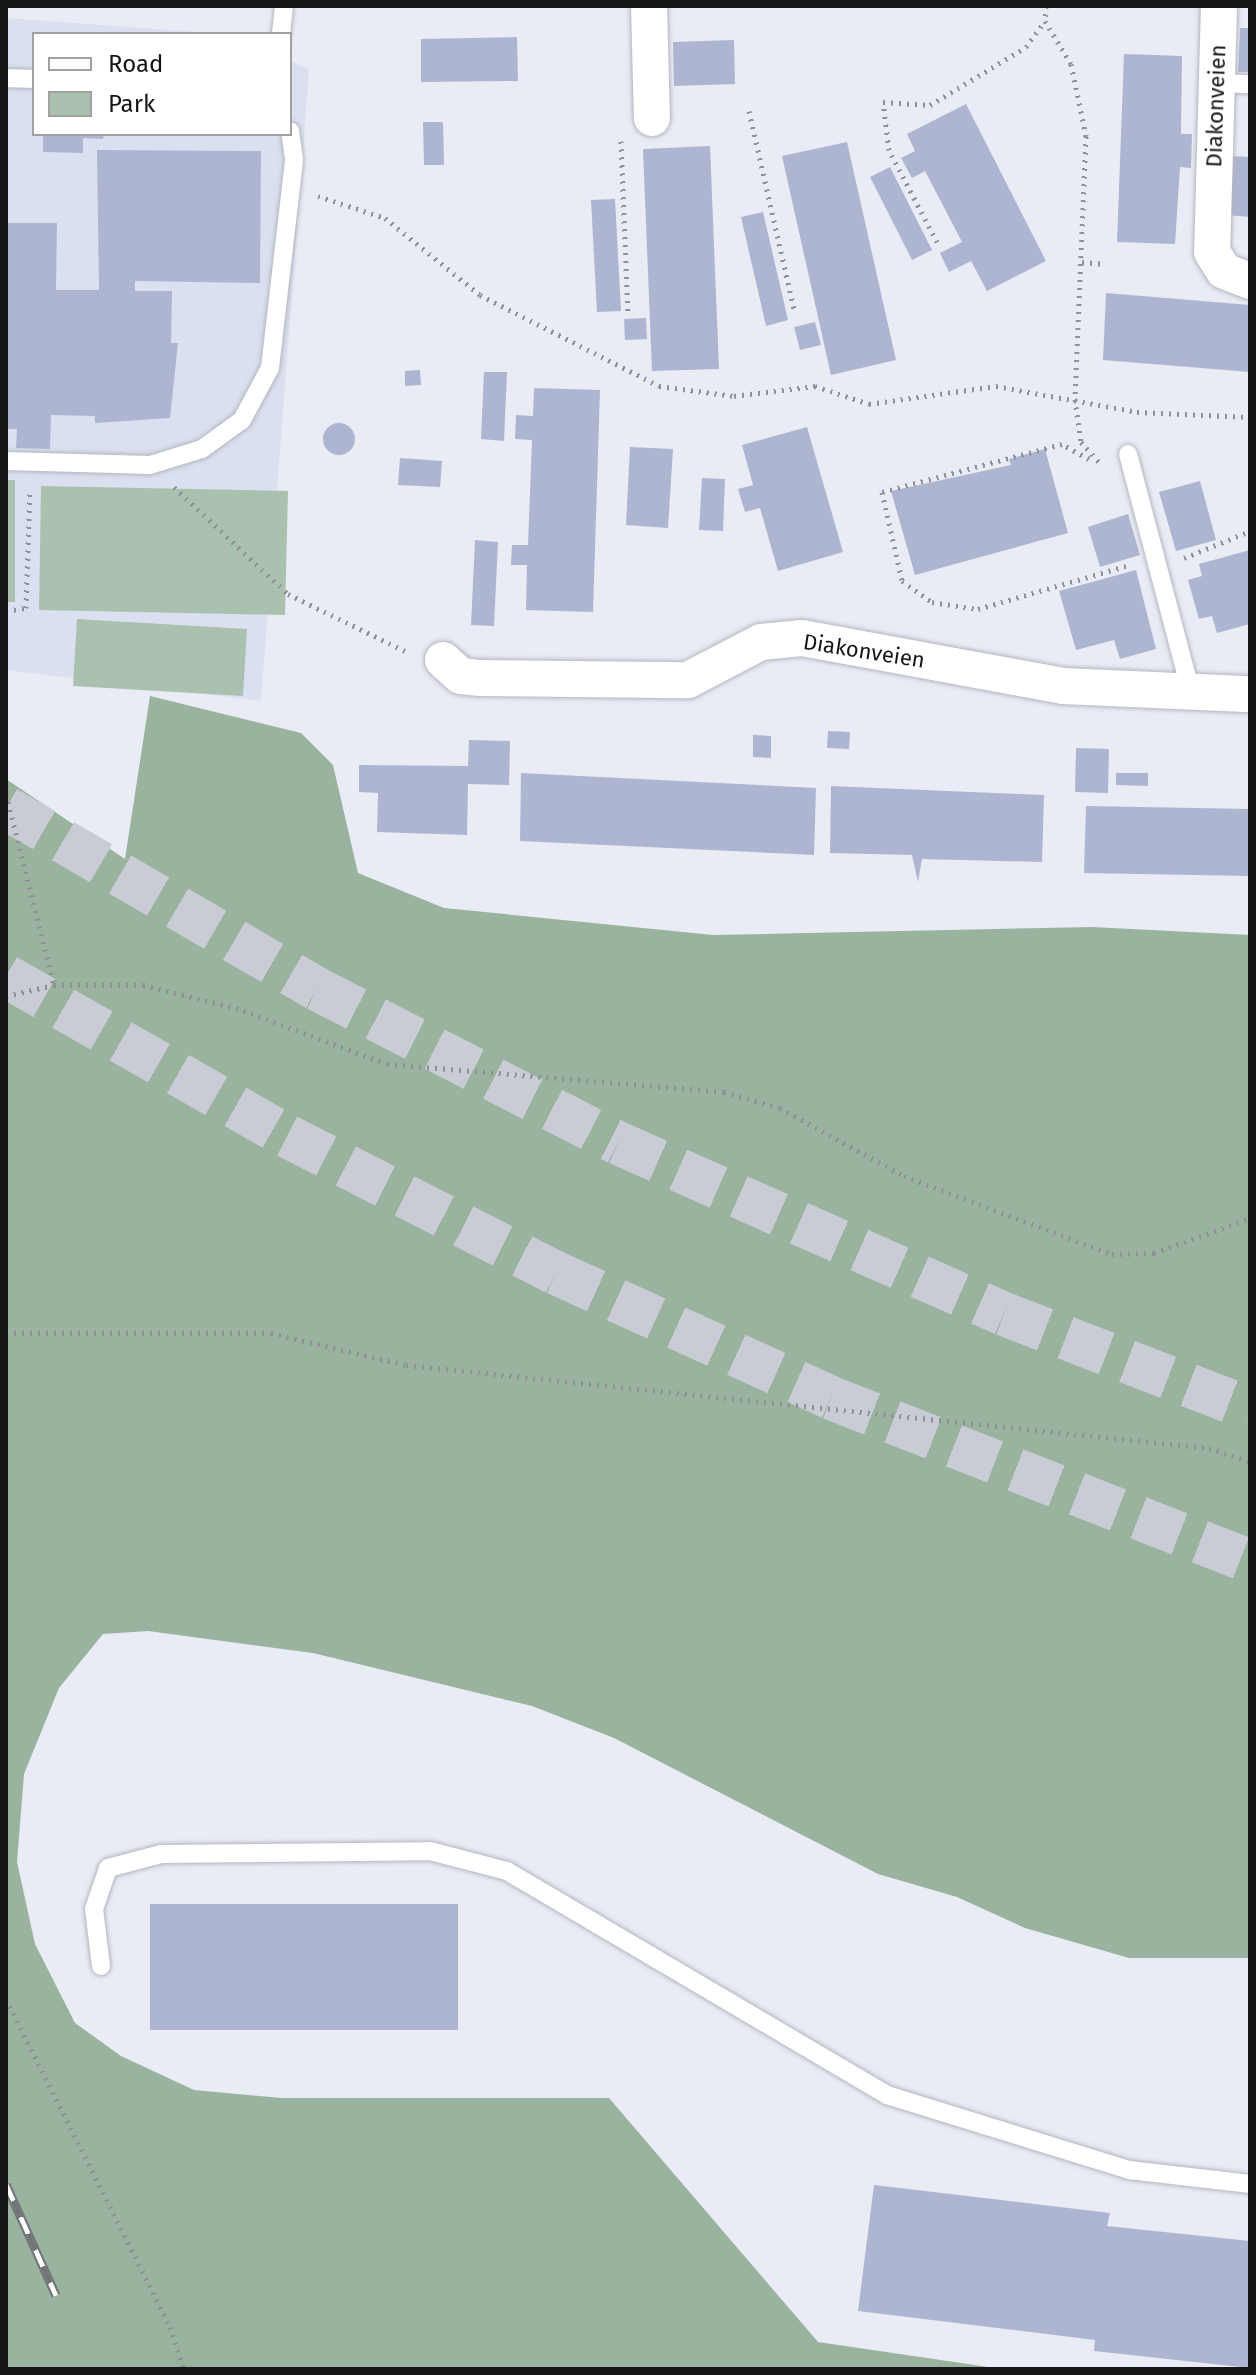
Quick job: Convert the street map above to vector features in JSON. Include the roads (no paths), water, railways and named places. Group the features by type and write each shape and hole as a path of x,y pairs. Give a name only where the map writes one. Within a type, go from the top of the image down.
{"street":[{"path":"637,125 649,6"},
{"name":"Diakonveien","path":"1219,6 1234,83 1212,252 1224,271 1250,281"},
{"name":"Diakonveien","path":"443,660 461,676 481,678 688,680 761,642 802,638 1064,686 1250,694"}],"lane":[{"path":"281,32 284,6"},
{"path":"6,78 32,79"},
{"path":"6,461 150,465 226,436 257,402 270,368 291,184 290,136"},
{"path":"1128,454 1191,692"},
{"path":"101,1966 94,1909 108,1868 161,1854 430,1851 507,1871 887,2095 1129,2170 1250,2184"}],"tunnel":[{"path":"6,808 317,989 618,1143 1004,1314 1250,1409"},
{"path":"6,976 287,1136 556,1273 831,1398 1250,1561"}],"railway":[{"path":"6,2184 56,2295"}]}
